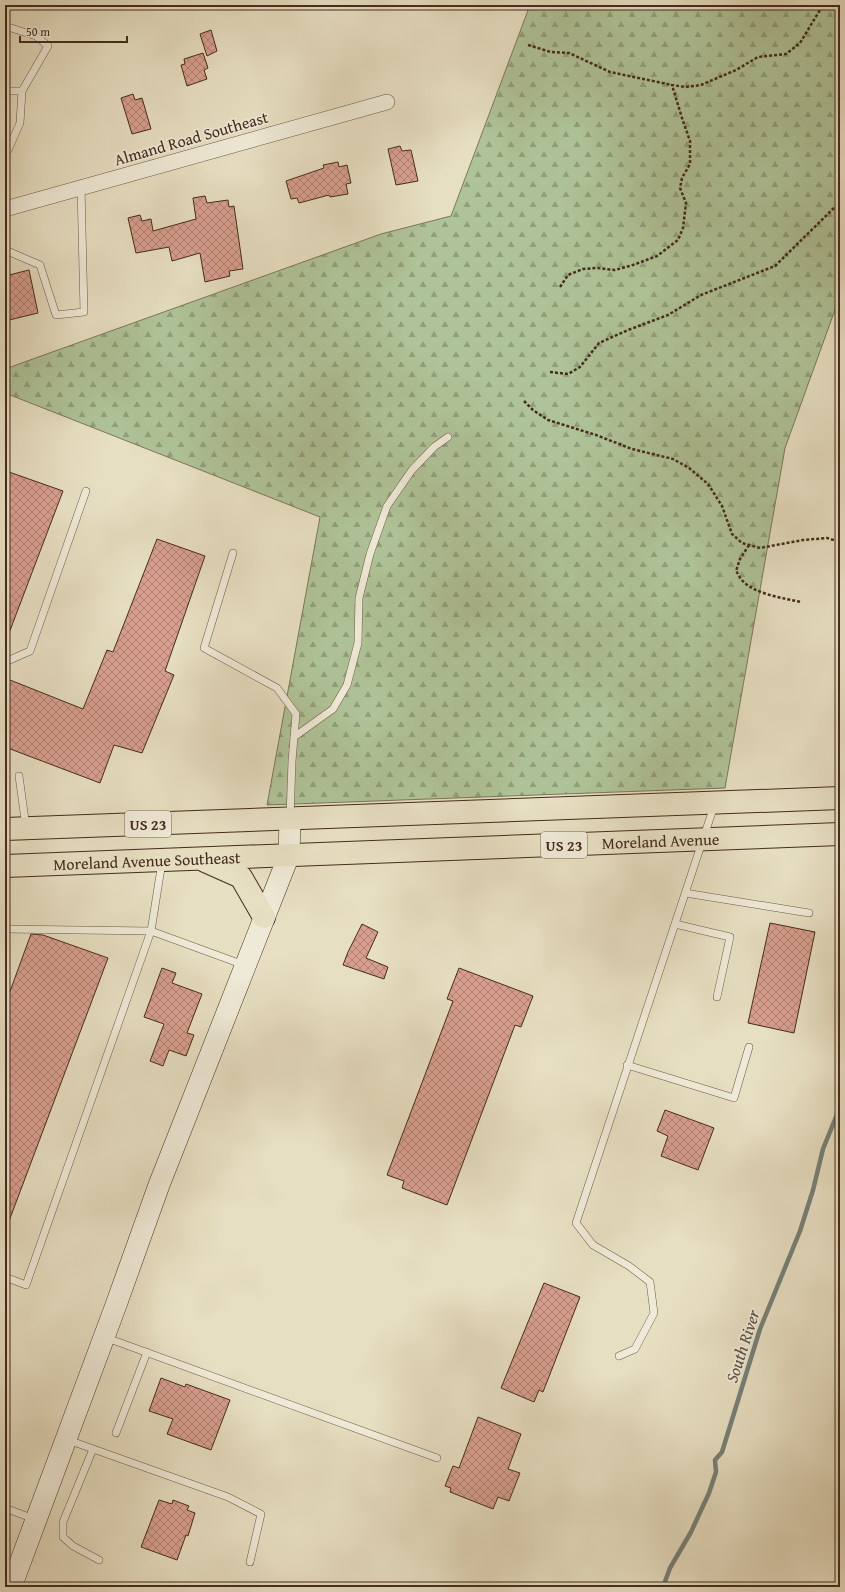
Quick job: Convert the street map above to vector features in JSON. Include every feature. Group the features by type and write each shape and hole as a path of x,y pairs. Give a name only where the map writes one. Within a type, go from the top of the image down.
{"highway":[{"name":"US 23","path":"15,828 840,798"},
{"name":"Moreland Avenue","path":"288,855 840,834"},
{"name":"Moreland Avenue Southeast","path":"5,866 288,855"},
{"path":"200,858 241,877 264,917"}],"street":[{"name":"Almand Road Southeast","path":"5,209 387,102"},
{"path":"11,1587 105,1337 159,1185 288,855 290,819"}],"lane":[{"path":"5,26 36,36 48,46 22,91 20,123 8,150 5,152"},
{"path":"5,91 22,91"},
{"path":"5,250 40,264 56,315 84,312 81,188"},
{"path":"294,737 333,709 347,685 358,642 359,598 370,554 387,506 412,470 434,448 448,437"},
{"path":"5,662 30,651 86,491"},
{"path":"233,553 204,648 277,688 296,714 292,761 290,819"},
{"path":"15,828 20,776"},
{"path":"619,1356 635,1349 654,1313 650,1282 629,1266 593,1245 576,1223 715,802"},
{"path":"5,1278 26,1285 151,931 162,860"},
{"path":"685,893 809,912"},
{"path":"675,924 730,937 717,997"},
{"path":"5,929 151,931 245,965"},
{"path":"627,1065 734,1098 749,1047"},
{"path":"105,1337 437,1458"},
{"path":"116,1433 147,1352"},
{"path":"66,1439 228,1497 261,1514 250,1562"},
{"path":"93,1449 63,1522 63,1537 73,1546 99,1560"},
{"path":"5,1508 36,1520"}],"path":[{"path":"528,44 551,52 569,53 610,72 686,87 700,85 736,70 758,57 786,54 800,43 823,5"},
{"path":"560,287 568,274 583,269 597,268 615,270 633,265 657,256 678,240 683,228 686,203 680,188 682,178 690,164 690,141 672,85"},
{"path":"550,372 568,374 580,367 599,344 628,330 668,315 702,295 775,266 840,202"},
{"path":"524,401 533,410 548,420 596,435 632,449 673,459 689,468 708,484 722,506 732,534 742,543 760,548 803,540 827,538 840,542"},
{"path":"749,545 740,559 736,571 741,579 754,589 774,596 801,602"}],"green space":[{"path":"530,5 840,5 840,296 785,448 725,788 267,805 320,517 5,393 5,369 381,234 451,216"}],"building":[{"path":"211,30 217,51 207,56 200,34"},
{"path":"203,53 208,68 204,70 207,79 187,86 181,65 185,64 184,59"},
{"path":"133,94 135,100 142,98 151,129 132,134 121,98"},
{"path":"400,146 402,151 411,150 418,181 396,185 388,149"},
{"path":"338,162 339,167 347,165 351,183 346,184 348,194 330,197 329,195 299,203 297,198 291,199 286,181 324,168 323,165"},
{"path":"205,196 207,203 228,200 229,207 234,206 243,269 229,271 230,276 205,282 200,253 172,261 169,247 136,253 128,218 140,215 142,221 151,219 153,231 196,219 193,198"},
{"path":"29,270 38,313 5,321 5,276"},
{"path":"9,472 63,491 6,641 5,484"},
{"path":"157,539 205,556 165,671 174,675 142,753 114,745 100,783 5,747 5,678 83,709 107,650 113,652"},
{"path":"770,923 815,932 794,1033 748,1023"},
{"path":"362,924 378,932 366,958 388,967 384,979 343,965"},
{"path":"31,934 43,935 108,958 6,1229 5,1005"},
{"path":"162,968 176,973 172,983 202,994 187,1033 194,1035 186,1056 169,1050 163,1066 150,1061 164,1024 144,1017"},
{"path":"459,968 533,996 521,1027 515,1025 447,1205 402,1188 404,1181 387,1175 453,1001 447,999"},
{"path":"665,1110 714,1128 698,1170 661,1156 668,1136 657,1131"},
{"path":"544,1283 580,1297 543,1392 539,1390 534,1402 501,1388"},
{"path":"161,1378 185,1387 186,1384 230,1400 211,1450 167,1434 173,1419 149,1411"},
{"path":"478,1417 521,1434 508,1469 520,1473 509,1501 498,1497 493,1509 450,1492 451,1488 445,1486 453,1466 459,1468"},
{"path":"159,1500 172,1504 173,1500 189,1506 187,1510 195,1513 188,1536 186,1535 177,1560 141,1547"}],"waterway":[{"name":"South River","path":"663,1587 670,1568 691,1532 709,1493 716,1472 715,1460 722,1452 760,1329 800,1231 813,1190 823,1149 840,1107"}]}
